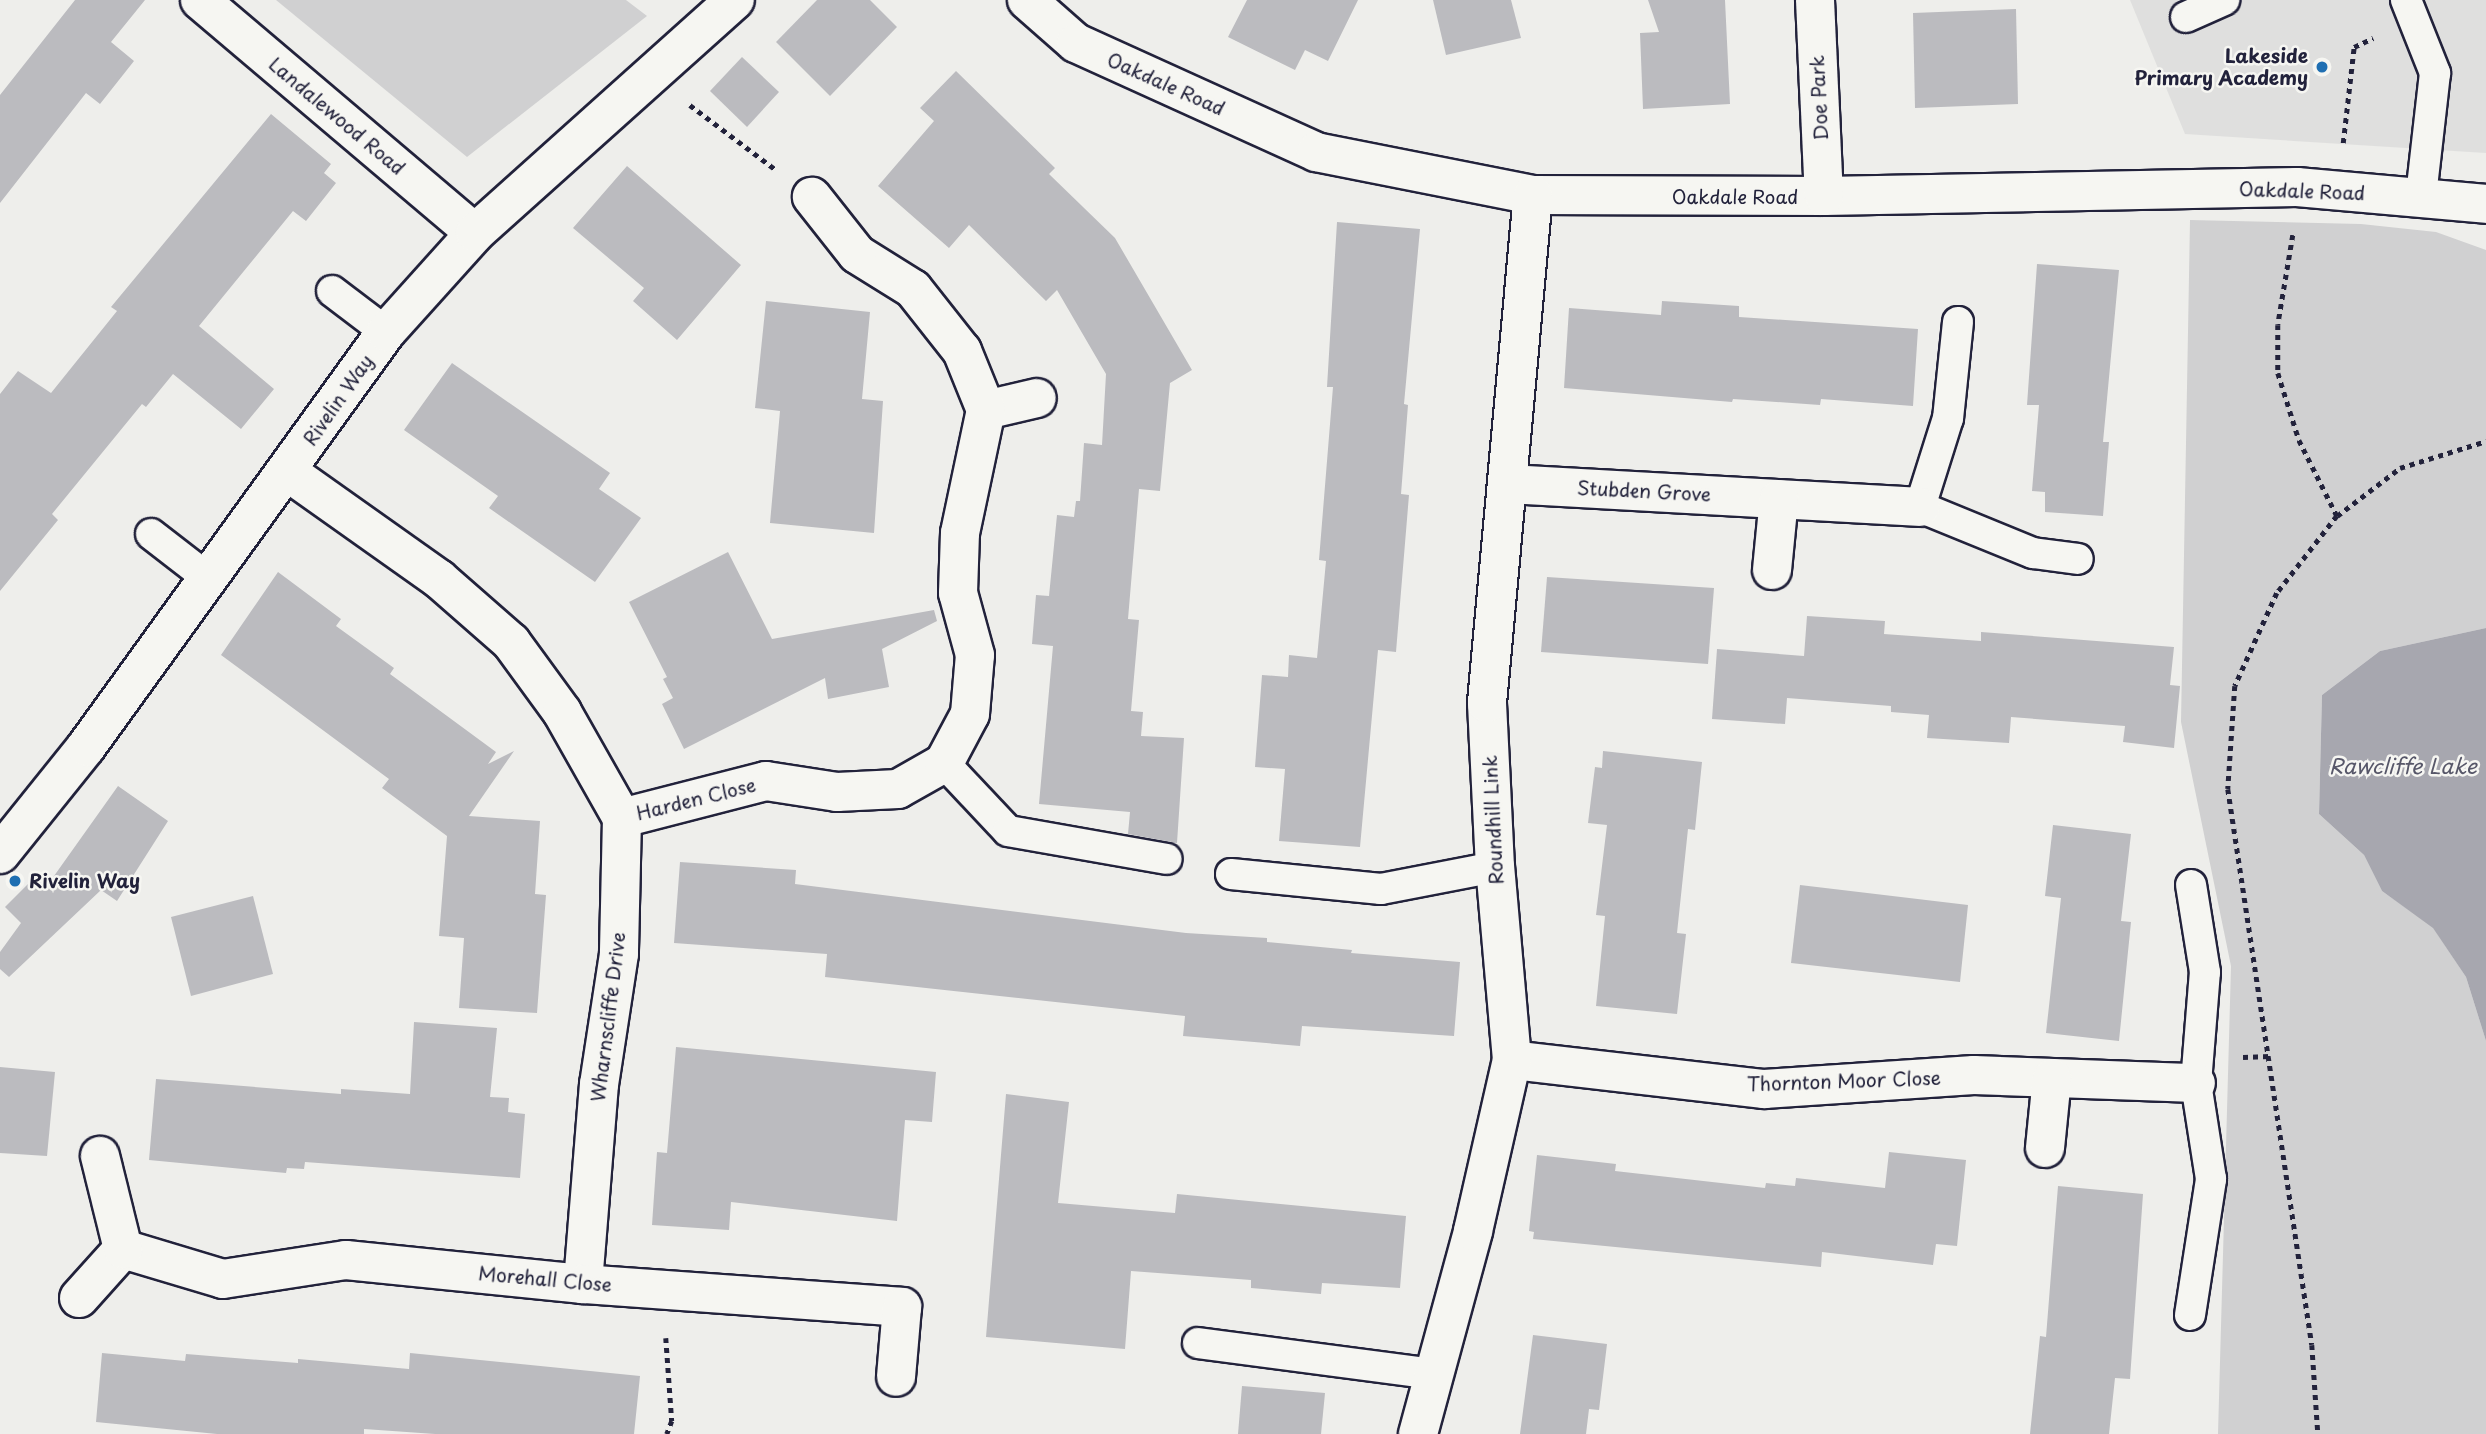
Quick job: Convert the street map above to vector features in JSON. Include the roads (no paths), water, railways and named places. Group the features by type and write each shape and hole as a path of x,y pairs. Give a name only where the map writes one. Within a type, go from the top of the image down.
{"street":[{"name":"Landalewood Road","path":"200,0 475,233"},
{"name":"Rivelin Way","path":"0,854 209,579 386,332 475,233 735,0"},
{"name":"Oakdale Road","path":"1027,0 1076,43 1316,152 1533,195 1824,196 2298,187 2421,196 2486,204"},
{"name":"Doe Park","path":"1815,0 1824,196"},
{"name":"Roundhill Link","path":"1418,1434 1473,1231 1512,1060 1495,867 1486,704 1509,484 1533,195"},
{"path":"812,197 858,254 913,289 961,351 986,410 960,533 958,593 975,655 970,714 944,764"},
{"path":"986,410 1037,398"},
{"path":"288,472 439,579 510,642 562,712 622,818"},
{"name":"Stubden Grove","path":"1509,484 1920,507"},
{"path":"1772,570 1779,499"},
{"name":"Harden Close","path":"622,818 766,781 836,792 898,789 944,764"},
{"name":"Wharnscliffe Drive","path":"583,1284 599,1084 619,954 622,818"},
{"name":"Thornton Moor Close","path":"1512,1060 1765,1089 1974,1075 2196,1083"},
{"path":"2045,1148 2052,1078"},
{"path":"79,1298 123,1249 100,1156"},
{"name":"Morehall Close","path":"123,1249 223,1279 346,1260 583,1284 902,1307 896,1377"}],"lane":[{"path":"2186,17 2224,0"},
{"path":"2410,10 2435,73 2421,196"},
{"path":"332,290 386,332"},
{"path":"1958,322 1948,418 1920,507 2033,553 2078,559"},
{"path":"151,534 209,579"},
{"path":"944,764 1008,831 1167,859"},
{"path":"1231,874 1381,889 1495,867"},
{"path":"2190,1315 2211,1179 2196,1083 2205,972 2191,885"},
{"path":"1198,1343 1433,1374"}],"water":[{"name":"Rawcliffe Lake","path":"2486,628 2486,1041 2466,977 2433,928 2382,891 2364,855 2319,814 2322,695 2380,651"}],"place":[{"name":"Lakeside Primary Academy","path":"2322,67"},
{"name":"Rivelin Way","path":"15,881"}]}
